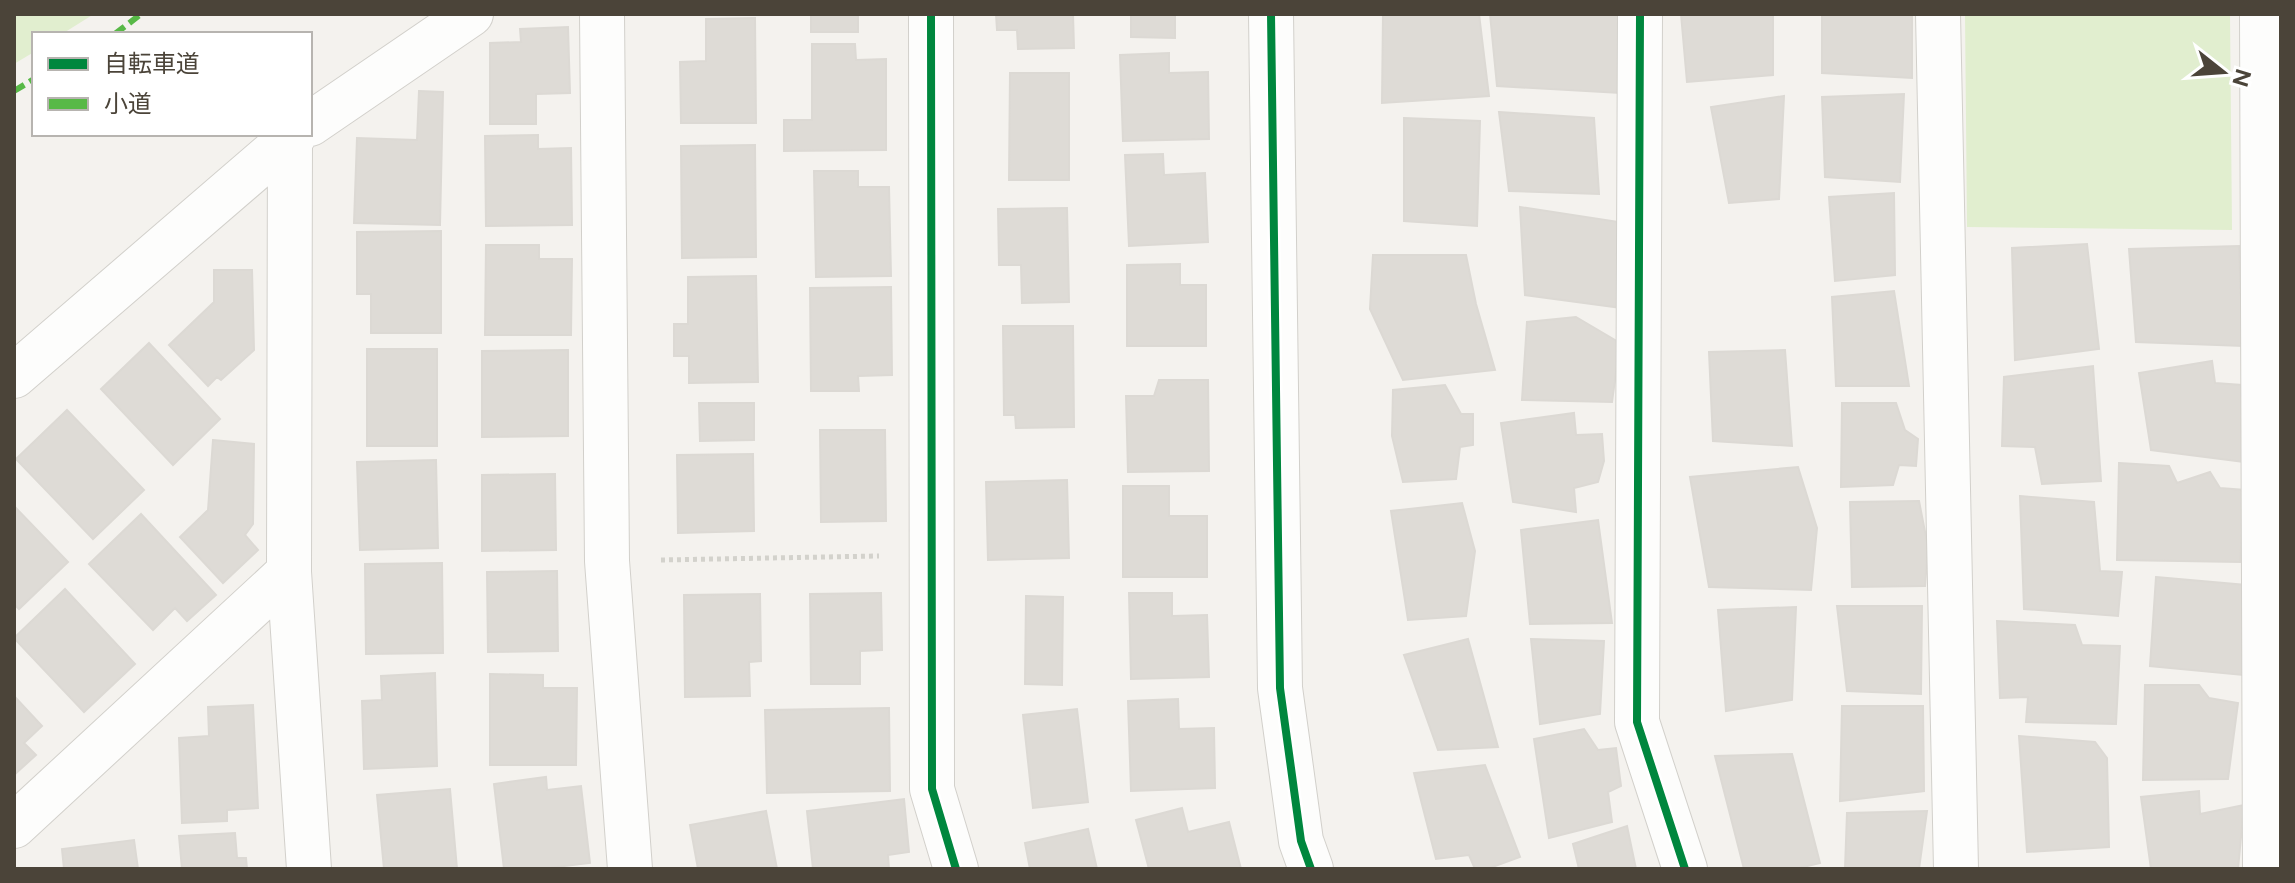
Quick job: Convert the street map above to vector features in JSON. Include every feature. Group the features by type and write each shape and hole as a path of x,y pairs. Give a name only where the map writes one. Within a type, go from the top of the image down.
{"street":[{"path":"312,122 471,14"},
{"path":"602,14 607,561 630,869"},
{"path":"931,14 932,789 956,869"},
{"path":"1271,14 1280,688 1301,841 1311,869"},
{"path":"1640,14 1637,722 1685,869"},
{"path":"1938,14 1956,869"},
{"path":"2262,14 2265,869"},
{"path":"14,376 293,136"},
{"path":"298,136 289,572 309,869"},
{"path":"14,826 289,572"}],"path":[{"path":"607,561 932,555"}],"green space":[{"path":"14,14 94,14 65,32 32,32 32,53 14,64"},
{"path":"1965,14 2230,14 2232,230 1967,227"}],"building":[{"path":"811,14 890,14 858,15 858,32 811,32"},
{"path":"996,14 1073,14 1074,48 1018,49 1017,30 997,30"},
{"path":"1131,14 1175,14 1175,38 1131,37"},
{"path":"1383,14 1479,14 1489,96 1382,103"},
{"path":"1490,14 1618,14 1620,93 1497,86"},
{"path":"1681,14 1773,14 1773,75 1687,82"},
{"path":"1822,14 1912,14 1912,78 1822,73"},
{"path":"755,18 756,123 681,123 680,62 706,61 706,19"},
{"path":"568,27 570,93 536,94 536,124 490,124 490,43 521,42 520,29"},
{"path":"812,44 855,44 856,60 886,59 886,150 784,151 784,120 812,120"},
{"path":"1169,53 1169,73 1208,72 1209,139 1123,141 1120,55"},
{"path":"1010,73 1069,73 1069,180 1009,180"},
{"path":"419,91 443,92 440,225 354,223 357,138 417,140"},
{"path":"1904,94 1900,182 1825,177 1822,97"},
{"path":"1784,96 1779,199 1729,203 1711,107"},
{"path":"1499,112 1594,118 1599,194 1509,191"},
{"path":"1404,118 1480,121 1477,226 1404,221"},
{"path":"538,135 538,149 571,148 572,225 486,226 485,136"},
{"path":"755,145 756,257 682,258 681,146"},
{"path":"1163,154 1164,175 1205,173 1208,242 1129,246 1125,155"},
{"path":"814,171 858,171 858,187 889,187 891,276 816,277"},
{"path":"1894,193 1895,275 1835,281 1829,197"},
{"path":"1520,207 1619,222 1622,308 1525,295"},
{"path":"1067,208 1069,302 1022,303 1021,265 999,265 998,209"},
{"path":"441,231 441,333 371,333 371,294 357,294 357,232"},
{"path":"2087,244 2099,349 2015,360 2012,248"},
{"path":"486,245 539,245 539,259 572,259 571,335 485,335"},
{"path":"2239,246 2243,346 2136,342 2129,249"},
{"path":"1373,255 1466,255 1495,370 1403,380 1370,309"},
{"path":"1180,264 1180,285 1206,285 1206,346 1127,346 1127,265"},
{"path":"214,270 252,270 254,350 221,380 217,377 208,386 169,345 214,302"},
{"path":"756,276 758,382 689,383 689,356 674,356 674,324 688,324 688,277"},
{"path":"891,287 892,375 858,376 859,391 811,391 810,288"},
{"path":"1894,291 1909,386 1836,386 1832,297"},
{"path":"1576,317 1620,343 1612,402 1522,400 1527,322"},
{"path":"1003,326 1073,326 1074,427 1016,428 1015,415 1004,415"},
{"path":"149,343 220,419 173,465 101,389"},
{"path":"367,349 437,349 437,446 367,446"},
{"path":"568,350 568,436 482,437 482,351"},
{"path":"1785,350 1792,446 1713,441 1709,352"},
{"path":"2212,361 2215,383 2242,385 2245,462 2151,450 2139,373"},
{"path":"2093,366 2101,481 2042,484 2035,447 2002,446 2004,377"},
{"path":"1159,380 1208,380 1209,471 1128,472 1126,396 1154,396"},
{"path":"1445,385 1461,414 1473,414 1473,445 1460,447 1456,479 1403,482 1392,436 1393,390"},
{"path":"699,403 754,403 754,440 700,441"},
{"path":"1842,403 1896,403 1905,430 1918,439 1916,466 1899,465 1893,485 1841,487"},
{"path":"67,410 144,490 93,539 16,459"},
{"path":"1574,413 1576,435 1602,434 1604,461 1598,482 1574,488 1576,512 1513,502 1501,423"},
{"path":"820,430 885,430 886,521 821,522"},
{"path":"213,440 254,444 253,524 245,535 258,550 223,583 180,537 208,510"},
{"path":"753,454 754,531 678,533 677,455"},
{"path":"436,460 438,548 360,550 357,462"},
{"path":"2119,463 2169,466 2177,483 2210,472 2220,488 2245,490 2240,562 2117,560"},
{"path":"1798,467 1817,528 1811,590 1709,587 1690,477"},
{"path":"555,474 556,550 482,551 482,475"},
{"path":"1067,480 1069,558 988,560 986,482"},
{"path":"1123,486 1169,486 1169,516 1207,516 1207,577 1123,577"},
{"path":"2020,496 2094,502 2100,571 2122,572 2118,616 2024,609"},
{"path":"1919,501 1928,547 1925,586 1852,587 1850,502"},
{"path":"1462,503 1475,551 1466,616 1408,620 1391,511"},
{"path":"14,506 68,562 19,609 14,604"},
{"path":"141,514 216,595 187,621 175,608 153,630 89,564"},
{"path":"1598,520 1612,623 1530,624 1521,530"},
{"path":"442,563 443,653 366,654 365,564"},
{"path":"557,571 558,651 488,652 487,572"},
{"path":"2156,577 2246,585 2243,675 2150,666"},
{"path":"65,589 135,664 84,712 14,638"},
{"path":"881,593 882,650 860,651 860,684 811,684 810,594"},
{"path":"1129,593 1172,593 1172,616 1207,615 1209,677 1131,679"},
{"path":"760,594 761,661 749,662 750,696 685,697 684,595"},
{"path":"1026,596 1063,597 1062,685 1025,684"},
{"path":"1837,606 1922,606 1921,694 1847,691"},
{"path":"1796,607 1792,700 1726,711 1718,610"},
{"path":"1997,621 2075,625 2082,645 2120,646 2116,724 2026,722 2028,697 2000,698"},
{"path":"1468,639 1498,747 1438,750 1404,655"},
{"path":"1531,639 1604,641 1600,714 1540,724"},
{"path":"435,673 437,766 364,769 362,701 382,700 381,676"},
{"path":"490,674 543,675 543,688 577,688 576,765 490,765"},
{"path":"2145,685 2199,685 2209,698 2238,703 2228,779 2143,780"},
{"path":"14,696 42,726 24,743 36,755 14,775"},
{"path":"1178,699 1179,729 1214,728 1215,788 1131,791 1128,701"},
{"path":"253,705 258,808 227,810 227,821 182,823 179,738 209,736 208,707"},
{"path":"1842,706 1923,706 1924,791 1840,801"},
{"path":"889,708 890,791 767,793 765,710"},
{"path":"1077,709 1088,802 1033,808 1023,715"},
{"path":"1584,729 1598,750 1616,748 1621,786 1608,792 1612,822 1549,838 1534,739"},
{"path":"2019,736 2095,742 2107,758 2109,847 2027,852"},
{"path":"1792,754 1820,863 1795,869 1744,869 1715,756"},
{"path":"1485,765 1520,857 1487,869 1475,869 1469,855 1436,859 1414,773"},
{"path":"546,777 547,790 581,786 590,863 540,869 504,869 494,784"},
{"path":"450,789 457,869 384,869 377,795"},
{"path":"2199,791 2200,814 2244,805 2238,869 2151,869 2141,797"},
{"path":"904,799 909,852 888,855 889,869 813,869 807,811"},
{"path":"1182,808 1188,832 1229,822 1241,869 1149,869 1136,820"},
{"path":"766,811 777,869 698,869 690,825"},
{"path":"1927,811 1919,869 1845,869 1847,813"},
{"path":"1627,826 1636,869 1579,869 1573,844"},
{"path":"1088,829 1097,869 1030,869 1025,843"},
{"path":"235,833 237,858 246,858 247,869 182,869 179,836"},
{"path":"134,840 138,869 64,869 62,849"}],"marked path":[{"path":"118,32 141,14"},
{"path":"14,91 32,80"}],"cycle path":[{"path":"931,14 932,789 956,869"},
{"path":"1271,14 1280,688 1301,841 1311,869"},
{"path":"1640,14 1637,722 1685,869"}]}
